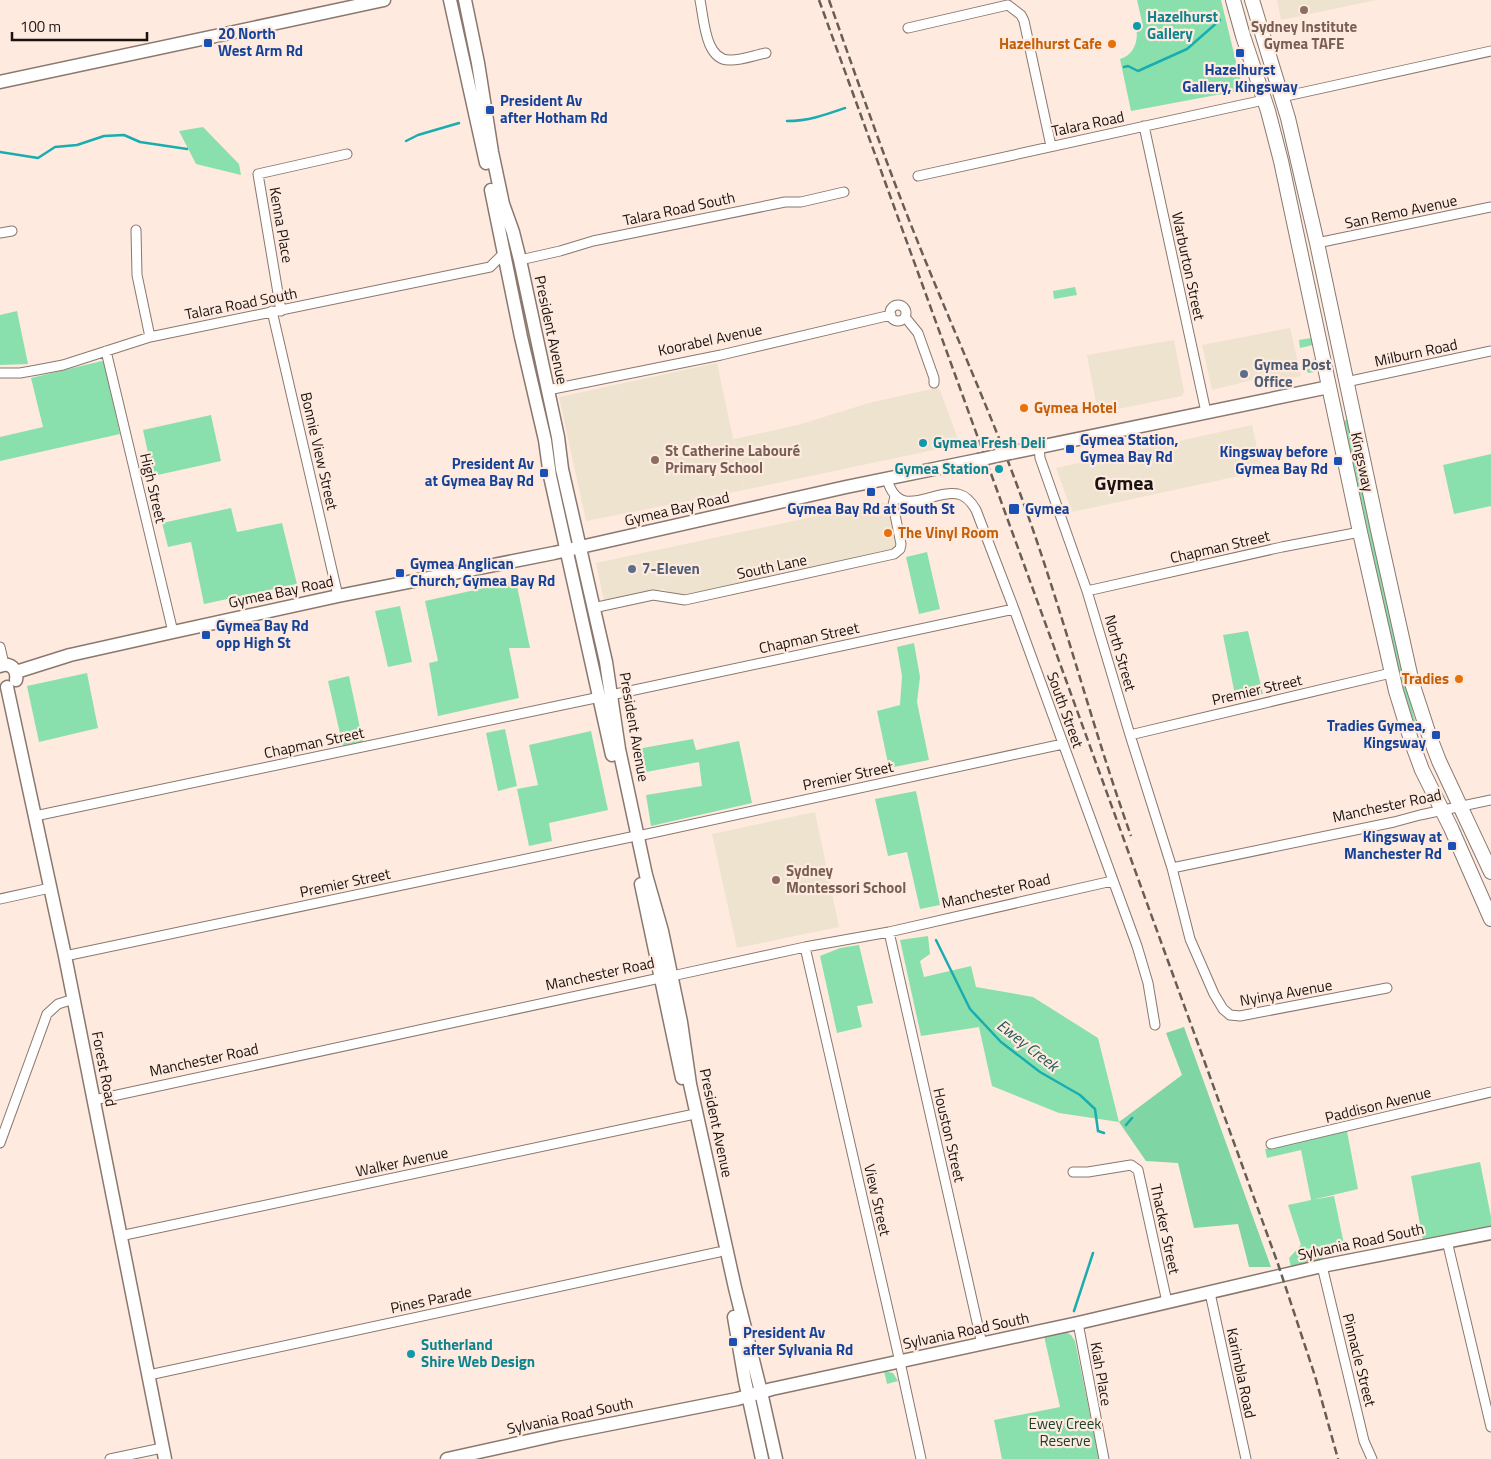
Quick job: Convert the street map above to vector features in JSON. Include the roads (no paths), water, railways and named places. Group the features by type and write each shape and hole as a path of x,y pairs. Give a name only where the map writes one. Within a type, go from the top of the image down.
{"main road":[{"name":"Kingsway","path":"1233,0 1281,161 1391,673 1422,770 1491,919"},
{"name":"Kingsway","path":"1252,0 1282,97 1317,243 1412,683 1429,735 1491,872"},
{"name":"Gymea Bay Road","path":"1329,387 1346,382"}],"street":[{"path":"0,82 384,0"},
{"name":"President Avenue","path":"450,0 512,285 521,337 558,437 562,469 606,662 605,696"},
{"name":"President Avenue","path":"464,0 478,62 492,152 520,260 541,391 550,476 566,550 619,748 634,836 662,931 666,977 690,1115 737,1330 748,1396 762,1459"},
{"path":"700,0 709,44 714,54 719,58 733,60 766,53"},
{"path":"908,28 1008,5 1015,10 1024,21 1051,146"},
{"path":"1282,97 1491,51"},
{"name":"Talara Road","path":"918,176 1264,100"},
{"name":"Warburton Street","path":"1144,126 1206,412"},
{"name":"Kenna Place","path":"277,311 258,174 346,154"},
{"name":"Talara Road South","path":"520,260 560,251 592,241 668,225 785,202 801,202 844,192"},
{"name":"San Remo Avenue","path":"1317,243 1491,207"},
{"path":"136,230 136,275 150,337"},
{"path":"0,234 12,231"},
{"path":"505,252 490,267 502,273 512,285"},
{"path":"520,260 514,266 520,299 521,337"},
{"name":"Talara Road South","path":"0,373 27,373 63,365 150,337 490,267"},
{"name":"Koorabel Avenue","path":"541,391 721,355 891,316 891,309 899,305 904,308 905,317 918,333 934,378 934,383"},
{"name":"Bonnie View Street","path":"277,311 338,596"},
{"name":"High Street","path":"106,351 173,632"},
{"name":"Milburn Road","path":"1346,382 1491,351"},
{"name":"Gymea Bay Road","path":"16,672 70,656 338,596 566,550 887,479 1329,387"},
{"name":"North Street","path":"1039,447 1040,458 1087,590 1172,868"},
{"path":"887,479 895,496"},
{"name":"South Street","path":"895,496 901,499 921,501 958,494 971,502 981,522 1137,946 1148,983 1156,1024"},
{"name":"South Lane","path":"593,608 653,595 685,600 894,554 900,549 901,544 893,505 895,496"},
{"name":"Chapman Street","path":"1087,590 1360,532"},
{"name":"Chapman Street","path":"35,816 1014,608"},
{"path":"0,647 2,665 10,665 16,672 14,683 4,686"},
{"name":"Premier Street","path":"1130,735 1391,673"},
{"name":"Forest Road","path":"4,686 66,956 163,1454"},
{"name":"Premier Street","path":"66,956 1063,744"},
{"name":"Manchester Road","path":"1172,868 1491,800"},
{"name":"Nyinya Avenue","path":"1172,868 1190,939 1214,994 1223,1009 1230,1015 1240,1016 1386,988"},
{"name":"Manchester Road","path":"94,1100 805,947 889,932 1112,881"},
{"path":"0,899 50,888"},
{"name":"Houston Street","path":"889,932 982,1344"},
{"name":"View Street","path":"805,947 921,1459"},
{"name":"President Avenue","path":"666,977 681,1023 690,1084 734,1288 776,1459"},
{"path":"0,1143 47,1014 58,1004 74,999"},
{"name":"Paddison Avenue","path":"1271,1144 1491,1092"},
{"name":"Walker Avenue","path":"120,1236 690,1115"},
{"name":"Thacker Street","path":"1073,1172 1135,1166 1139,1174 1167,1302"},
{"name":"Sylvania Road South","path":"447,1459 485,1455 761,1392 1078,1323 1322,1266 1491,1233"},
{"path":"1447,1241 1491,1427"},
{"name":"Pines Parade","path":"149,1375 719,1252"},
{"name":"Pinnacle Street","path":"1322,1266 1364,1441 1372,1459"},
{"name":"Karimbla Road","path":"1210,1293 1246,1459"},
{"name":"Kiah Place","path":"1078,1323 1104,1459"},
{"path":"110,1459 163,1454"}],"waterway":[{"path":"1124,67 1128,66 1138,71 1187,49 1220,20"},
{"path":"787,121 809,119 845,108"},
{"path":"406,141 418,135 459,123"},
{"path":"0,152 38,158 55,147 77,145 104,136 124,135 140,142 187,149"},
{"name":"Ewey Creek","path":"936,940 970,1009 1001,1042 1040,1072 1080,1095 1095,1109 1098,1131 1104,1133"},
{"path":"1126,1125 1132,1118"},
{"name":"Ewey Creek","path":"1074,1311 1093,1253"}],"railway":[{"path":"819,0 1278,1264 1315,1376 1338,1459"},
{"path":"829,0 904,206 996,430 1021,496 1131,836"}],"place":[{"name":"Sydney Institute Gymea TAFE","path":"1304,10"},
{"name":"Hazelhurst Gallery","path":"1137,26"},
{"name":"20 North West Arm Rd","path":"208,43"},
{"name":"Hazelhurst Cafe","path":"1112,44"},
{"name":"Hazelhurst Gallery, Kingsway","path":"1240,53"},
{"name":"President Av after Hotham Rd","path":"490,110"},
{"name":"Gymea Post Office","path":"1244,374"},
{"name":"Gymea Hotel","path":"1024,408"},
{"name":"Gymea Fresh Deli","path":"923,443"},
{"name":"Gymea Station, Gymea Bay Rd","path":"1070,449"},
{"name":"St Catherine Labouré Primary School","path":"655,460"},
{"name":"Kingsway before Gymea Bay Rd","path":"1338,461"},
{"name":"Gymea Station","path":"999,469"},
{"name":"President Av at Gymea Bay Rd","path":"544,473"},
{"name":"Gymea Bay Rd at South St","path":"871,492"},
{"name":"Gymea","path":"1014,509"},
{"name":"The Vinyl Room","path":"888,533"},
{"name":"7-Eleven","path":"632,569"},
{"name":"Gymea Anglican Church, Gymea Bay Rd","path":"400,573"},
{"name":"Gymea Bay Rd opp High St","path":"206,635"},
{"name":"Tradies","path":"1459,679"},
{"name":"Tradies Gymea, Kingsway","path":"1436,735"},
{"name":"Kingsway at Manchester Rd","path":"1452,846"},
{"name":"Sydney Montessori School","path":"776,880"},
{"name":"President Av after Sylvania Rd","path":"733,1342"},
{"name":"Sutherland Shire Web Design","path":"411,1354"}],"district":[{"name":"Gymea","path":"1124,483"}],"park label":[{"name":"Ewey Creek Reserve","path":"1065,1432"}]}
